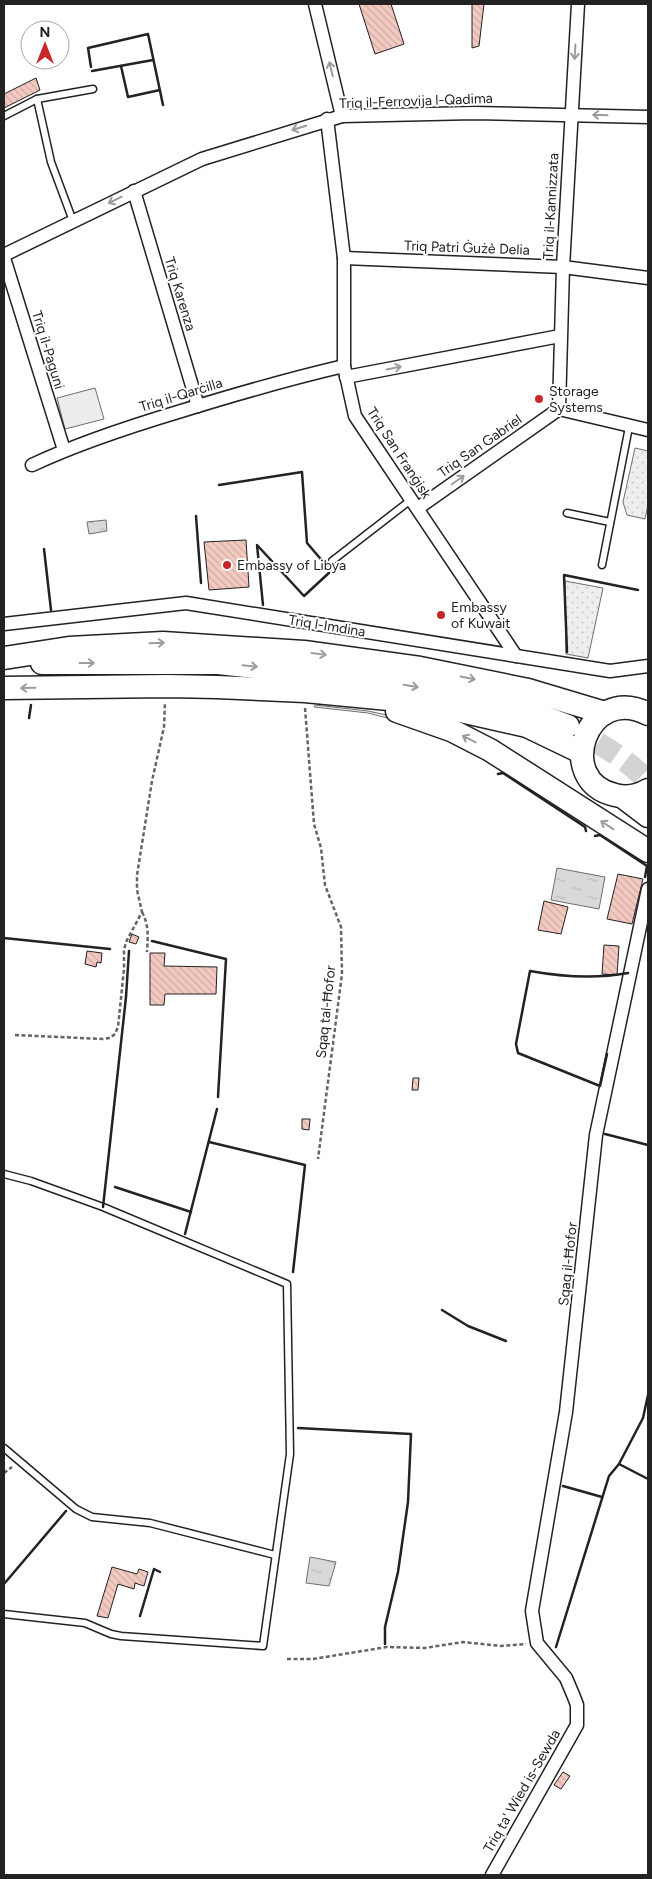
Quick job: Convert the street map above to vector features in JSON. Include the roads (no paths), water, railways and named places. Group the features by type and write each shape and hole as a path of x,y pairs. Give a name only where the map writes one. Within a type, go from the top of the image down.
{"highway":[{"name":"Triq l-Imdina","path":"4,658 69,648 162,643 304,652 420,668 528,690 610,711 625,708 636,709 648,714"},
{"path":"4,664 218,662 374,680 442,691 520,708 568,726"},
{"path":"4,688 167,686 311,692 399,700 510,722 540,731 553,740 581,752"},
{"path":"311,692 396,711 458,733 497,754 648,851"},
{"path":"610,711 593,722 584,736 581,752 582,763 586,773 593,782 607,792 623,796 634,796 648,790"},
{"path":"623,796 648,816"}],"street":[{"path":"315,4 342,116"},
{"name":"Triq il-Kannizzata","path":"559,409 563,267 578,4"},
{"name":"Triq il-Ferrovija l-Qadima","path":"4,257 73,221 202,159 328,119 342,116 474,113 648,117"},
{"name":"Triq San Franġisk","path":"328,119 344,258 345,371 355,416 516,656"},
{"name":"Triq Karenza","path":"134,191 198,406"},
{"name":"Triq il-Paguni","path":"4,257 64,450"},
{"name":"Triq Patri Ġużè Delia","path":"344,258 563,267 648,278"},
{"name":"Triq il-Qarċilla","path":"32,466 64,450 107,434 198,406 345,371 560,336"},
{"path":"559,409 648,430"},
{"name":"Triq San Gabriel","path":"415,503 559,409"},
{"name":"Triq l-Imdina","path":"4,624 186,603 610,671 648,666"},
{"name":"Sqaq il-Ħofor","path":"537,1643 532,1611 566,1412 596,1134 648,890"},
{"name":"Triq ta' Wied is-Sewda","path":"492,1875 577,1724 577,1705 566,1678 537,1643"}],"lane":[{"path":"4,116 37,99 92,88"},
{"path":"37,99 51,162 73,221"},
{"path":"602,565 629,426"},
{"path":"332,561 415,503"},
{"path":"567,512 610,522"},
{"path":"4,1174 31,1181 103,1207 287,1284 290,1454 263,1646 121,1636 111,1634 85,1623 4,1614"},
{"path":"4,1448 76,1509 92,1517 150,1522 275,1555"}],"water":[{"path":"106,520 107,531 89,534 87,522"},
{"path":"557,868 605,877 599,909 551,900"},
{"path":"310,1557 336,1562 329,1586 306,1583"}],"tunnel":[{"path":"569,727 621,758 648,782"}],"place":[{"name":"Storage Systems","path":"539,399"},
{"name":"Embassy of Libya","path":"227,565"},
{"name":"Embassy of Kuwait","path":"441,615"}]}
